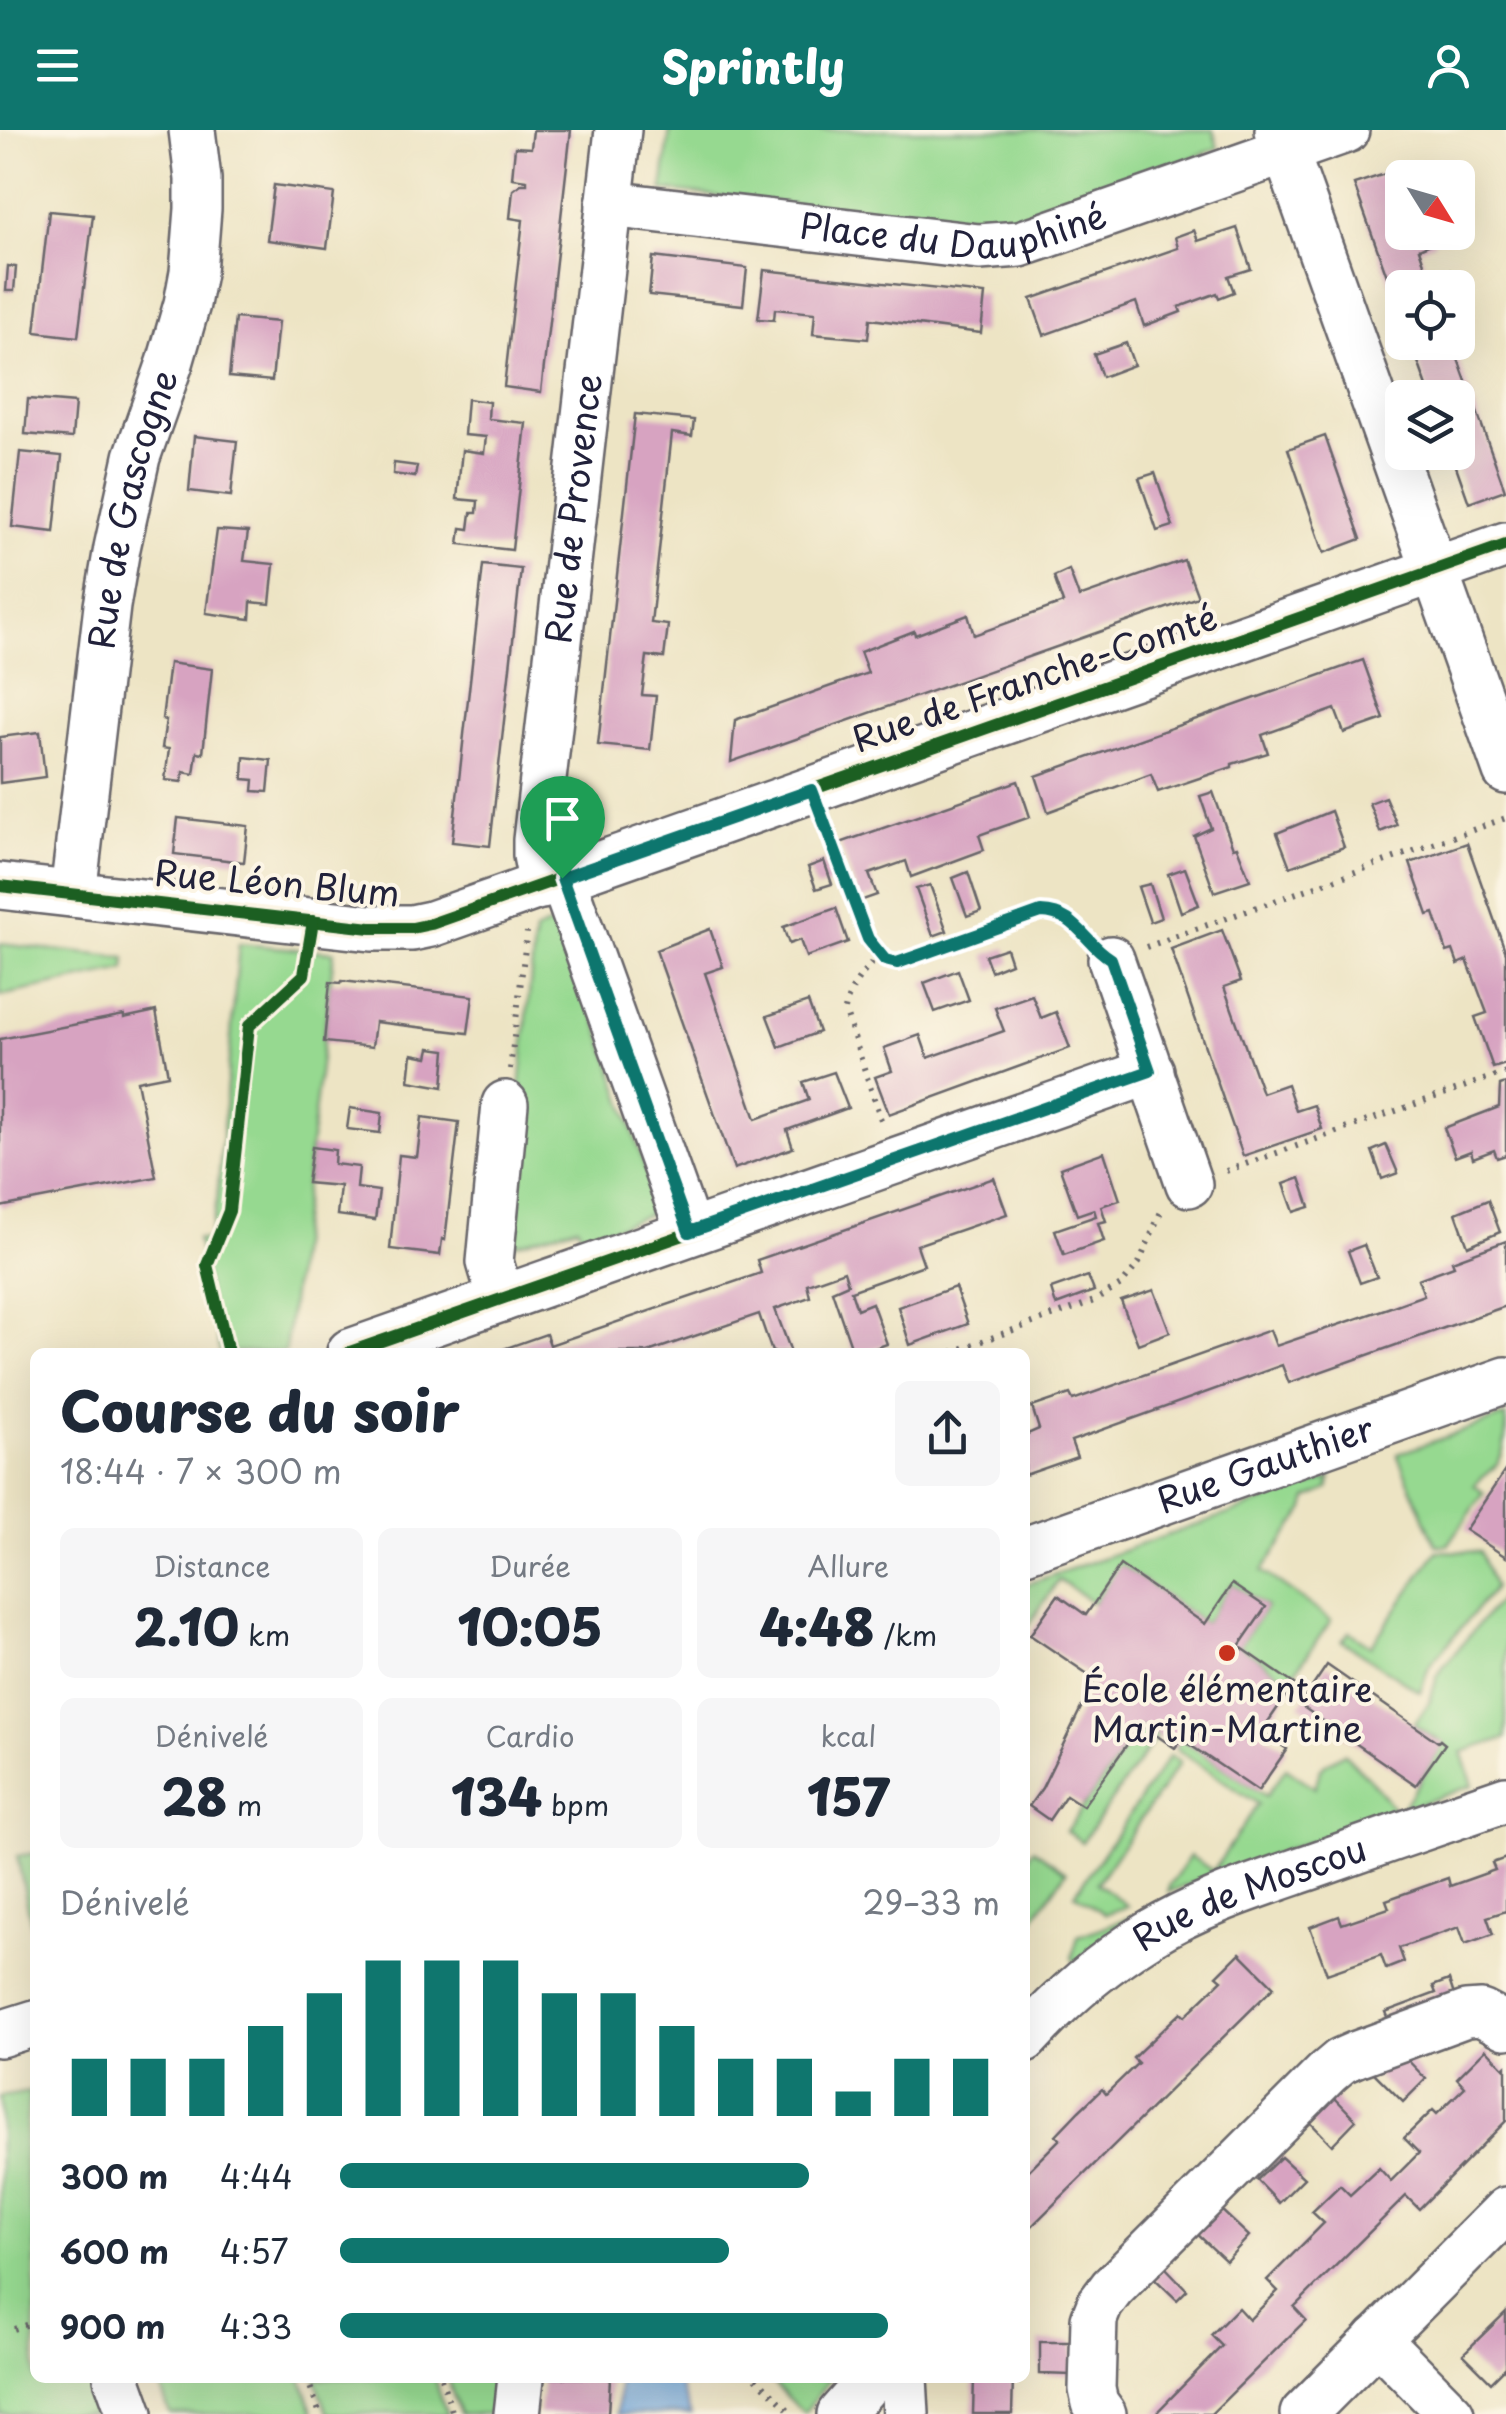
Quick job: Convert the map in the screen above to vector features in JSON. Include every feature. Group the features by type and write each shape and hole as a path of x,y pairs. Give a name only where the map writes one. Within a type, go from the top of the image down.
{"street":[{"name":"Rue de Gascogne","path":"72,894 106,606 117,548 137,457 187,304 198,209 192,130"},
{"name":"Rue de Provence","path":"618,130 536,855 689,1232"},
{"name":"Place du Dauphiné","path":"609,204 1000,246 1038,238 1236,170 1281,140 1346,130"},
{"path":"1281,140 1506,771"},
{"name":"Rue de Franche-Comté","path":"546,884 1506,545"},
{"name":"Rue Léon Blum","path":"0,886 390,929 431,924 546,884"},
{"path":"1111,959 1189,1184"},
{"path":"361,1348 1150,1071"},
{"path":"501,1299 490,1262 505,1104"},
{"name":"Rue Gauthier","path":"1030,1548 1506,1380"},
{"name":"Rue de Moscou","path":"1030,2034 1097,1970 1172,1921 1230,1894 1506,1798"},
{"path":"1102,2414 1092,2389 1094,2319 1100,2304 1328,2072 1357,2054 1466,2014 1482,2013 1506,2026"},
{"path":"0,2034 30,2025"},
{"path":"1302,2414 1506,2210"},
{"path":"1378,2339 1451,2414"},
{"path":"119,2383 130,2414"},
{"path":"517,2414 520,2383"},
{"path":"840,2414 868,2383"},
{"path":"904,2383 906,2414"}],"path":[{"path":"812,790 868,939 885,960 897,963 1041,912 1056,913 1069,920 1111,959 1506,818"},
{"path":"505,1104 546,884"},
{"path":"879,955 848,993 845,1010 894,1160"},
{"path":"963,1348 1094,1301 1120,1284 1139,1263 1163,1207 1177,1190 1506,1072"},
{"path":"14,2329 30,2324"},
{"path":"309,2383 320,2414"},
{"path":"443,2383 454,2414"},
{"path":"761,2383 793,2414"}],"green space":[{"path":"670,130 1213,130 1218,148 1009,230 662,190"},
{"path":"563,918 659,1210 586,1239 577,1226 505,1247 535,932"},
{"path":"0,944 126,958 125,970 0,996"},
{"path":"239,944 334,952 285,1348 219,1348 197,1239 209,1241 217,1200"},
{"path":"1506,1416 1501,1456 1493,1469 1474,1485 1484,1493 1448,1545 1436,1545 1397,1454"},
{"path":"1331,1478 1328,1489 1308,1499 1262,1571 1331,1620 1290,1680 1239,1646 1266,1607 1232,1584 1205,1624 1121,1566 1094,1603 1059,1580 1030,1623 1030,1583"},
{"path":"1437,1551 1480,1552 1494,1588 1429,1666 1420,1692 1342,1641 1349,1632 1371,1646"},
{"path":"1499,1600 1506,1620 1506,1738 1462,1752 1473,1785 1400,1811 1444,1744 1414,1725 1430,1701 1443,1667"},
{"path":"1141,1725 1157,1736 1082,1842 1066,1831"},
{"path":"1181,1739 1266,1796 1286,1768 1315,1788 1324,1765 1344,1753 1396,1812 1168,1892 1190,1856 1213,1871 1258,1804 1175,1748"},
{"path":"1170,1755 1180,1762 1097,1883 1128,1906 1105,1914 1075,1894"},
{"path":"1033,1849 1066,1872 1030,1924"},
{"path":"30,1854 30,1917 17,1856"},
{"path":"1134,1916 1134,1925 1075,1962 1072,1958 1078,1936"},
{"path":"29,2092 24,2153 30,2204 30,2383 94,2383 106,2414 0,2414 0,2097"},
{"path":"159,2383 303,2383 314,2414 170,2414"},
{"path":"317,2383 436,2383 447,2414 328,2414"},
{"path":"449,2383 492,2383 500,2392 497,2414 460,2414"},
{"path":"773,2383 827,2383 804,2413"}],"water":[{"path":"619,2383 679,2383 691,2414 617,2414"}],"building":[{"path":"533,130 571,130 541,392 504,387 523,220 510,218 513,190 527,184 527,180 512,178 515,147 531,148"},
{"path":"1385,174 1385,250 1419,250 1426,270 1385,271 1354,184"},
{"path":"274,185 334,193 327,248 267,240"},
{"path":"49,211 93,215 78,337 35,332"},
{"path":"1237,228 1251,269 1228,276 1234,292 1219,298 1217,293 1179,307 1181,312 1144,326 1136,302 1044,335 1031,299 1178,248 1175,237 1194,230 1198,241"},
{"path":"653,257 747,268 743,305 649,295"},
{"path":"8,266 16,267 14,291 6,291"},
{"path":"764,270 985,294 981,333 870,319 868,339 813,334 815,313 775,309 774,320 758,319"},
{"path":"235,318 278,322 272,381 229,377"},
{"path":"1126,343 1134,365 1102,377 1094,354"},
{"path":"1417,360 1458,360 1466,380 1425,380"},
{"path":"28,399 75,403 72,438 25,434"},
{"path":"467,399 489,402 488,419 526,423 512,550 459,544 461,528 469,529 478,501 457,499 462,450 484,453 486,437 464,435"},
{"path":"1475,406 1505,490 1469,503 1457,470 1475,470"},
{"path":"635,414 694,420 692,436 672,433 651,623 668,625 664,658 647,656 642,695 656,696 650,750 598,745"},
{"path":"194,436 237,441 231,496 189,491"},
{"path":"1325,436 1361,539 1324,553 1288,449"},
{"path":"20,452 62,456 54,532 12,527"},
{"path":"394,463 417,466 415,477 393,474"},
{"path":"1155,473 1173,526 1157,531 1139,478"},
{"path":"217,530 248,532 244,561 274,564 270,604 251,602 250,619 206,613"},
{"path":"1184,560 1198,597 731,762 735,720 868,673 860,652 968,615 974,635 1063,603 1054,577 1069,570 1079,597"},
{"path":"483,565 521,569 490,846 452,842"},
{"path":"1363,660 1384,719 1344,733 1335,709 1262,735 1268,753 1232,767 1158,792 1151,774 1048,812 1036,776"},
{"path":"169,663 212,669 203,753 197,752 194,774 183,772 182,782 165,780 169,749 162,748 166,720 162,719"},
{"path":"40,732 45,777 0,783 0,737"},
{"path":"244,757 271,760 268,792 253,791 254,780 243,779"},
{"path":"1018,781 1030,817 979,835 984,850 911,877 906,861 869,874 877,895 860,901 840,843"},
{"path":"1213,792 1233,848 1237,847 1250,880 1214,892 1194,836 1211,828 1200,796"},
{"path":"1385,797 1397,825 1380,832 1369,803"},
{"path":"1331,811 1344,847 1290,867 1277,833"},
{"path":"178,818 248,826 244,862 174,854"},
{"path":"1467,843 1506,953 1506,1064 1493,1068 1475,1017 1487,1013 1467,960 1458,964 1453,950 1447,952 1434,913 1428,915 1410,863"},
{"path":"824,861 832,884 816,889 808,867"},
{"path":"1185,868 1199,905 1181,912 1168,874"},
{"path":"968,872 981,911 967,916 953,878"},
{"path":"1150,884 1161,918 1150,922 1138,887"},
{"path":"930,885 947,931 933,936 916,889"},
{"path":"836,908 848,942 806,957 800,940 789,944 783,927"},
{"path":"710,929 723,967 705,973 756,1119 809,1100 803,1082 834,1072 848,1108 787,1130 793,1148 734,1169 656,950"},
{"path":"1222,930 1241,981 1224,987 1262,1093 1287,1084 1296,1111 1314,1105 1322,1129 1243,1156 1171,949"},
{"path":"1006,948 1011,963 991,971 985,955"},
{"path":"958,970 969,1000 935,1012 924,983"},
{"path":"330,982 473,996 468,1033 375,1022 372,1047 324,1042"},
{"path":"1032,995 1041,1018 1056,1012 1070,1048 889,1114 875,1077 892,1071 884,1048 920,1035 928,1058 1004,1031 995,1008"},
{"path":"808,1002 819,1032 779,1047 767,1016"},
{"path":"156,1011 168,1075 137,1081 156,1177 0,1207 0,1039"},
{"path":"430,1048 446,1050 443,1087 409,1081 412,1054 428,1057"},
{"path":"1506,1083 1506,1155 1497,1158 1494,1150 1473,1158 1471,1151 1455,1157 1444,1128 1499,1107 1500,1085"},
{"path":"350,1108 382,1113 380,1133 347,1129"},
{"path":"422,1117 459,1122 440,1255 390,1249 399,1155 417,1157"},
{"path":"1386,1145 1398,1173 1382,1179 1372,1151"},
{"path":"312,1147 335,1150 334,1164 359,1167 357,1188 379,1191 375,1220 337,1215 340,1186 307,1183"},
{"path":"1104,1152 1120,1200 1101,1206 1106,1221 1098,1223 1104,1241 1064,1255 1055,1230 1096,1216 1094,1209 1077,1215 1060,1168"},
{"path":"994,1178 1007,1214 917,1245 924,1265 851,1291 857,1309 872,1303 887,1344 876,1348 852,1348 832,1291 848,1284 844,1271 807,1284 810,1297 775,1309 790,1348 771,1348 759,1314 660,1348 506,1348 546,1334 550,1345 761,1273 757,1260"},
{"path":"1300,1178 1310,1207 1294,1212 1284,1184"},
{"path":"1488,1200 1500,1232 1468,1246 1456,1213"},
{"path":"1506,1241 1506,1306 1289,1383 1282,1365 1071,1441 1077,1457 1030,1473 1030,1433 1039,1429 1032,1407 1070,1394 1073,1400 1270,1330 1276,1346 1388,1308 1424,1295 1418,1279 1454,1266 1452,1261"},
{"path":"1364,1245 1377,1277 1360,1283 1348,1251"},
{"path":"1088,1276 1094,1291 1056,1305 1051,1289"},
{"path":"955,1287 968,1324 910,1345 898,1307"},
{"path":"1154,1290 1170,1332 1138,1344 1121,1301"},
{"path":"1506,1469 1506,1557 1465,1530"},
{"path":"1120,1565 1205,1624 1232,1584 1266,1607 1239,1646 1294,1684 1261,1732 1287,1749 1258,1791 1181,1739 1175,1748 1141,1725 1083,1806 1066,1795 1049,1820 1030,1807 1095,1679 1030,1635 1058,1595 1086,1615"},
{"path":"1327,1665 1445,1744 1416,1785 1300,1705"},
{"path":"1506,1858 1506,1911 1487,1917 1493,1934 1465,1944 1459,1927 1399,1948 1404,1962 1386,1969 1381,1955 1327,1974 1310,1927 1339,1916 1342,1924 1389,1908 1386,1900 1448,1878 1450,1886 1495,1870 1492,1863"},
{"path":"1240,1953 1274,1987 1031,2227 1030,2169 1060,2139 1056,2135 1079,2111 1102,2089 1106,2094 1138,2063 1133,2058 1140,2051 1222,1980 1217,1976"},
{"path":"1449,1980 1457,2004 1391,2027 1385,2012 1436,1993 1433,1986"},
{"path":"1486,2049 1506,2066 1506,2121 1419,2209 1406,2196 1294,2307 1306,2320 1211,2414 1155,2414 1222,2346 1211,2335 1238,2308 1249,2320 1278,2291 1267,2280 1324,2223 1312,2212 1340,2185 1350,2195 1379,2168 1391,2181 1419,2153 1404,2138 1465,2087 1457,2078"},
{"path":"1399,2051 1426,2079 1403,2102 1370,2069"},
{"path":"1333,2096 1356,2120 1332,2145 1309,2121"},
{"path":"1281,2157 1304,2178 1279,2203 1257,2180"},
{"path":"1219,2208 1249,2236 1226,2261 1195,2232"},
{"path":"1165,2267 1187,2290 1177,2300 1154,2278"},
{"path":"1506,2312 1506,2367 1491,2382 1463,2354"},
{"path":"1040,2342 1073,2342 1073,2375 1040,2374"},
{"path":"542,2383 610,2383 608,2414 539,2414"},
{"path":"974,2383 1013,2383 1012,2414 973,2414"}],"cycle path":[{"path":"0,886 371,928 431,924 1506,545"},
{"path":"227,1348 207,1265 229,1211 249,1026 304,975 313,921"},
{"path":"361,1348 1151,1071"}],"place":[{"name":"École élémentaire Martin-Martine","path":"1227,1653"}],"route":[{"path":"812,790 870,945 885,960 897,963 1041,912 1056,913 1079,927 1111,959 1150,1071 689,1232 562,878 812,790"}]}
